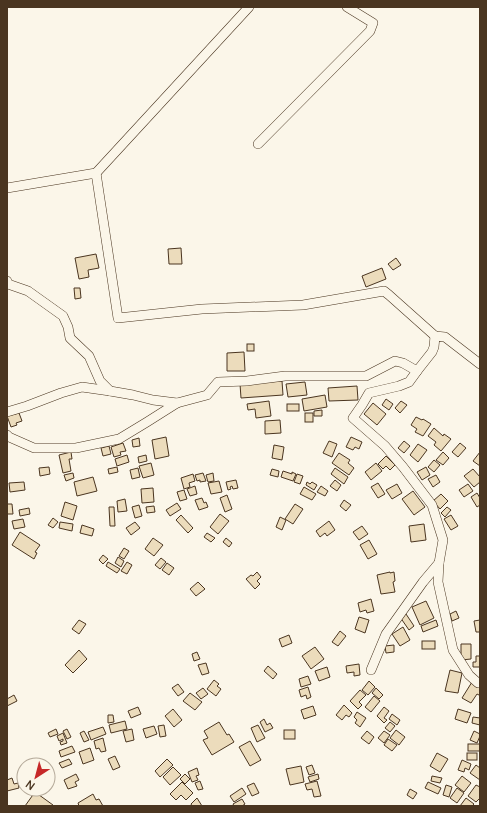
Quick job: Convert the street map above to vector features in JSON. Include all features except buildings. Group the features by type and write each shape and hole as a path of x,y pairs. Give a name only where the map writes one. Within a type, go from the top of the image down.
{"street":[{"path":"7,188 96,173 249,7"},
{"path":"258,144 370,31 373,23 347,7"},
{"path":"96,173 118,318 202,309 302,305 384,291 435,336 445,337 480,364"},
{"path":"7,283 28,291 63,316 68,327 70,338 89,356 100,381 110,391"},
{"path":"435,336 432,352 409,382 369,393 353,418 386,446 432,505 442,540 438,582 453,650 469,675 480,683"},
{"path":"7,435 8,437 34,448 76,448 119,439 177,403 207,395 218,382 247,381 285,376 366,376 395,361 403,362 417,372"},
{"path":"7,412 82,387 177,403"},
{"path":"371,670 386,634 423,582 439,563"}]}
